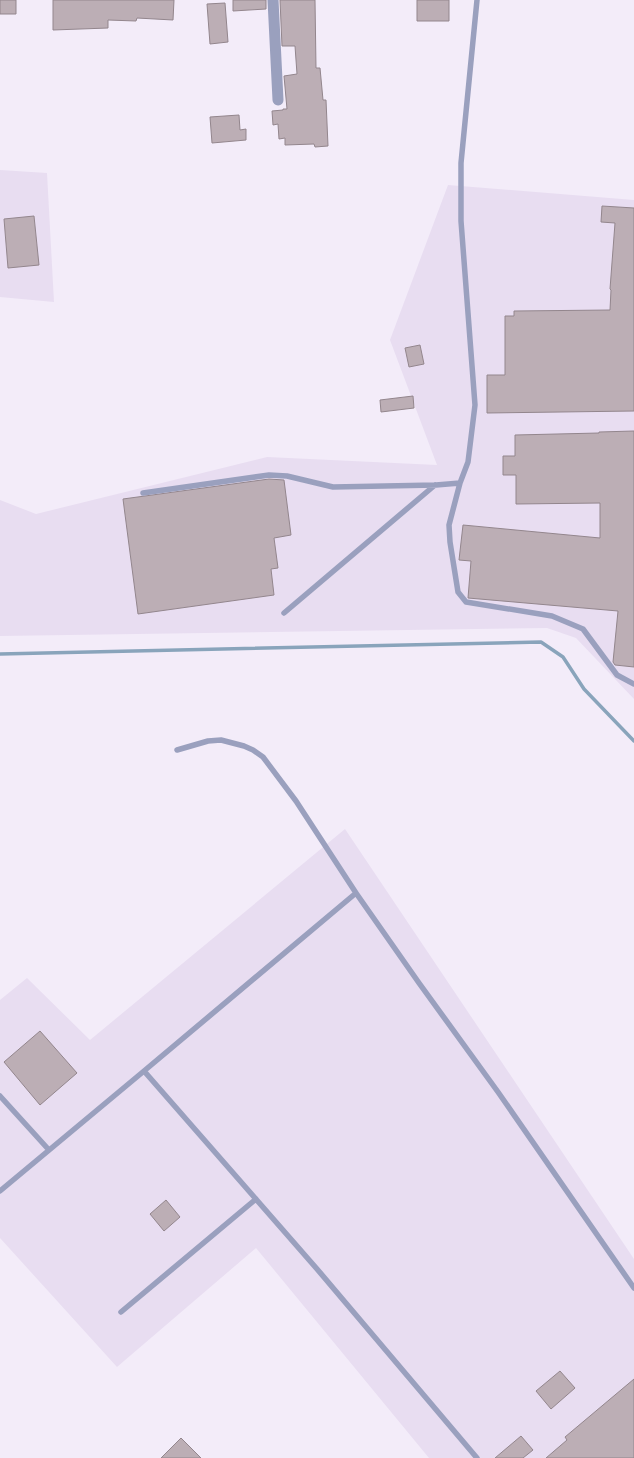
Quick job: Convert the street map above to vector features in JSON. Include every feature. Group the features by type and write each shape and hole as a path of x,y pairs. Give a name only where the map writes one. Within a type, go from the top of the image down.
{"street":[{"path":"273,0 278,100"}],"lane":[{"path":"477,0 461,163 461,214 475,405 468,462 460,483 449,525 450,542 458,592 466,602 552,616 583,629 617,675 634,684"},
{"path":"143,493 269,475 287,476 333,487 436,485 460,483"},
{"path":"284,613 436,485"},
{"path":"177,750 208,741 221,740 244,746 263,757 296,801 356,893 498,1092 634,1288"},
{"path":"0,1191 356,893"},
{"path":"144,1071 317,1269 477,1458"},
{"path":"0,1096 49,1150"},
{"path":"122,1312 256,1199"}],"shaded area":[{"path":"0,170 47,173 54,302 0,297"},
{"path":"448,185 634,200 634,699 576,638 547,628 0,636 0,500 36,514 267,457 437,465 390,340"},
{"path":"345,829 634,1259 634,1458 429,1458 256,1248 117,1367 0,1238 0,1000 27,978 90,1040"}],"building":[{"path":"0,0 16,0 16,14 0,14"},
{"path":"53,0 174,0 173,20 137,18 136,21 108,20 108,28 53,30"},
{"path":"233,0 266,0 266,9 233,11"},
{"path":"280,0 315,0 316,68 320,68 323,100 326,100 328,146 315,147 314,144 285,145 285,138 279,139 278,124 273,125 272,111 287,109 284,76 297,74 295,46 282,46"},
{"path":"417,0 449,0 449,21 417,21"},
{"path":"225,3 228,42 210,44 207,4"},
{"path":"239,115 240,130 246,129 246,140 212,143 210,117"},
{"path":"602,206 634,208 634,411 487,413 487,375 505,375 505,316 514,316 514,311 610,310 610,289 615,223 601,222"},
{"path":"34,216 39,265 8,268 4,219"},
{"path":"420,345 424,364 409,367 405,348"},
{"path":"413,396 414,408 381,412 380,400"},
{"path":"634,431 634,667 615,665 613,662 618,611 468,598 471,561 459,560 463,525 600,538 600,503 516,504 516,475 503,475 503,456 515,456 515,435"},
{"path":"269,479 284,480 291,535 274,538 278,568 271,569 274,595 138,614 123,499"},
{"path":"40,1031 77,1073 40,1105 4,1062"},
{"path":"166,1200 180,1217 164,1231 150,1214"},
{"path":"560,1371 575,1388 551,1409 536,1391"},
{"path":"634,1379 634,1458 546,1458 567,1440 565,1437"},
{"path":"521,1436 533,1450 523,1458 495,1458"},
{"path":"181,1438 201,1458 161,1458"}],"waterway":[{"path":"0,654 541,642 563,657 584,689 634,741"}]}
